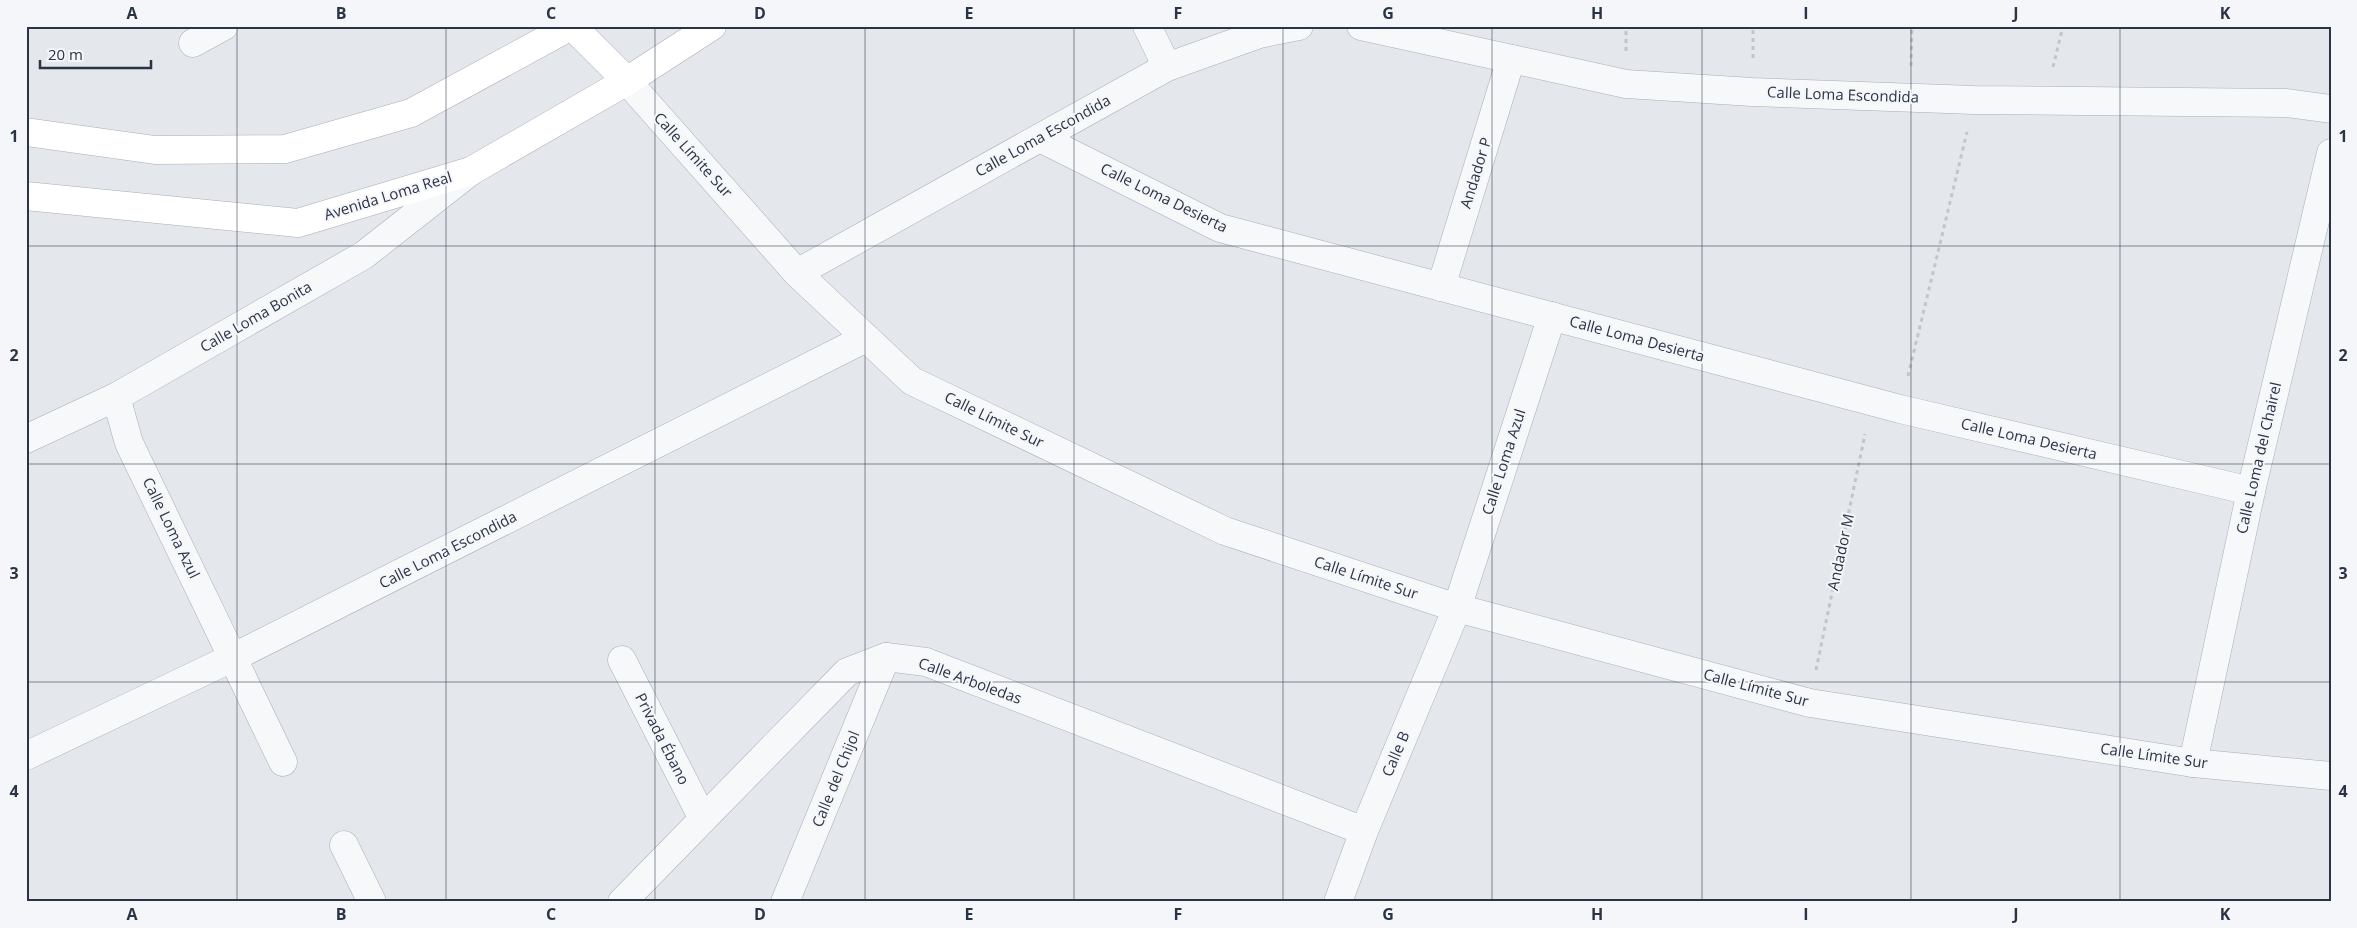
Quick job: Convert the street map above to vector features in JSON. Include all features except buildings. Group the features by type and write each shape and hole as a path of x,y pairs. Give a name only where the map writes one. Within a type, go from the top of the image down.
{"main road":[{"name":"Calle Límite Sur","path":"572,26 627,81"},
{"path":"26,132 155,150 285,149 411,113 572,26"},
{"name":"Avenida Loma Real","path":"26,196 298,223 471,171 627,81 712,26"}],"street":[{"path":"192,43 224,26"},
{"path":"1147,26 1167,68"},
{"name":"Calle Loma Escondida","path":"798,273 1167,68 1259,34 1299,26"},
{"name":"Calle Loma Escondida","path":"1361,26 1626,84 1974,100 2046,99 2287,103 2331,109"},
{"name":"Andador P","path":"1441,287 1512,59"},
{"name":"Calle Límite Sur","path":"627,81 798,273 912,381 1225,531 1457,608 1810,703 2193,763 2331,776"},
{"name":"Calle Loma Desierta","path":"1040,138 1220,228 1900,409 2251,492"},
{"name":"Calle Loma del Chairel","path":"2193,763 2251,492 2331,153"},
{"name":"Calle Loma Bonita","path":"26,438 116,397 364,255 471,171"},
{"name":"Calle Loma Azul","path":"1457,608 1552,316"},
{"name":"Calle Loma Escondida","path":"26,756 234,657 866,338"},
{"name":"Calle Loma Azul","path":"116,397 129,443 234,657 283,762"},
{"name":"Calle B","path":"1338,902 1364,831 1457,608"},
{"name":"Calle Arboledas","path":"622,902 847,672 886,657 926,662 1364,831"},
{"name":"Calle del Chijol","path":"785,902 886,657"},
{"name":"Privada Ébano","path":"622,660 703,819"},
{"path":"344,844 372,902"}],"path":[{"path":"1910,97 1912,26"},
{"path":"2046,99 2063,26"},
{"path":"1900,409 1974,100"},
{"name":"Andador M","path":"1810,703 1872,401"}]}
